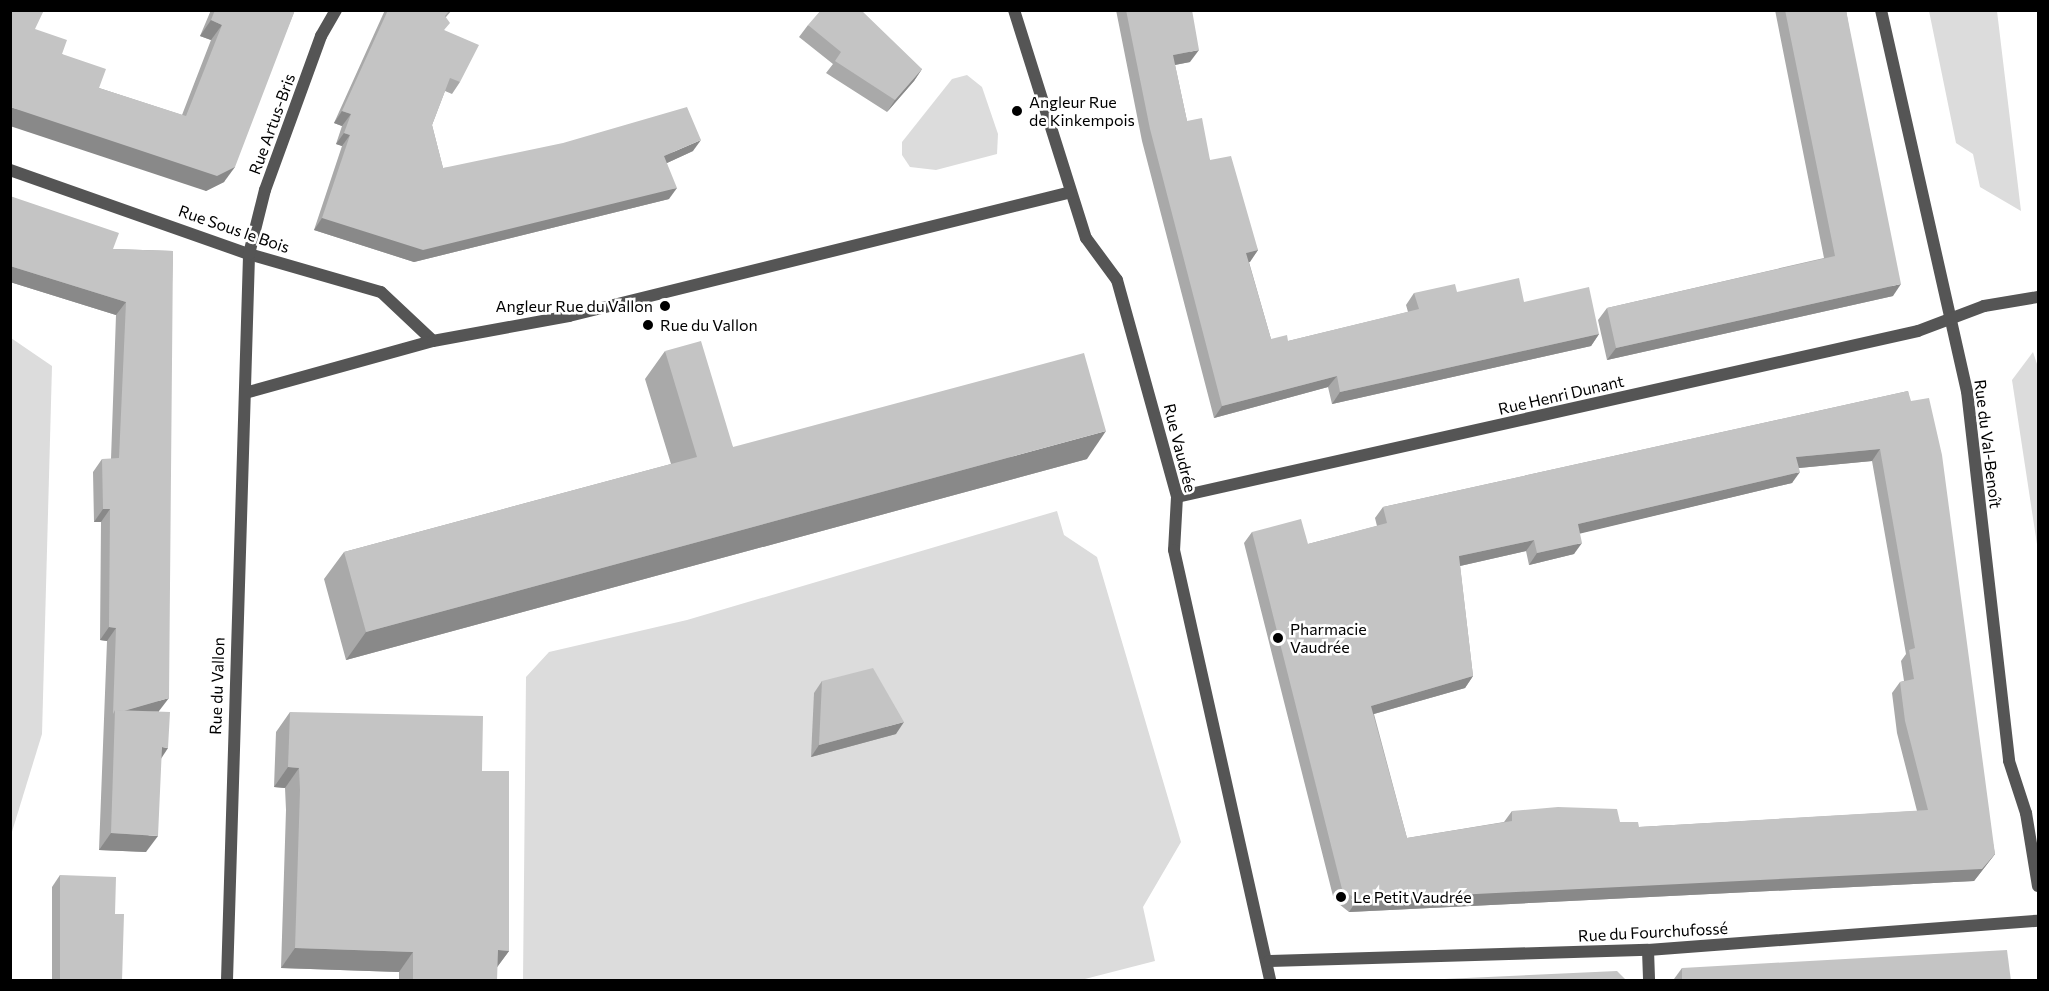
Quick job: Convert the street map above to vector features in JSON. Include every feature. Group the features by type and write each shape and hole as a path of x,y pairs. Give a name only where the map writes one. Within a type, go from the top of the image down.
{"street":[{"name":"Rue Artus-Bris","path":"249,254 265,190 321,36 336,10"},
{"name":"Rue Vaudrée","path":"1014,10 1086,238 1118,280 1177,497 1174,550 1269,960 1270,981"},
{"name":"Rue du Val-Benoît","path":"1881,10 1967,391 2009,761 2026,813 2038,886"},
{"name":"Rue Sous le Bois","path":"10,170 249,254 381,292 433,341"},
{"path":"245,393 433,341 569,316 1071,192"},
{"name":"Rue du Vallon","path":"227,981 249,254"},
{"name":"Rue Henri Dunant","path":"1177,497 1906,333 1984,306 2038,297"},
{"name":"Rue du Fourchufossé","path":"1269,960 1648,950 2038,921"},
{"path":"1648,950 1649,981"}],"shaded area":[{"path":"1929,11 1997,11 2021,211 1980,187 1973,154 1956,143"},
{"path":"967,75 982,87 998,134 997,154 936,170 910,167 902,155 902,142 952,79"},
{"path":"11,338 52,366 42,734 11,835"},
{"path":"2033,352 2038,367 2038,551 2012,380"},
{"path":"1057,511 1064,535 1097,557 1181,842 1143,907 1155,961 1081,980 523,980 526,677 549,652 687,620"}],"building":[{"path":"10,10 44,10 35,29 67,40 62,54 106,69 99,88 186,116 222,25 211,20 215,10 295,10 235,167 217,176 10,107"},
{"path":"388,10 450,10 445,16 450,23 444,30 479,45 460,82 450,78 432,125 443,168 563,143 687,107 701,140 664,156 677,188 423,250 322,218 350,135 344,133 351,114 342,111"},
{"path":"821,10 861,10 922,69 895,100 835,61 841,52 808,25"},
{"path":"1126,10 1192,10 1199,50 1173,55 1187,121 1202,118 1210,160 1231,156 1258,250 1246,253 1271,339 1287,335 1288,341 1419,309 1414,293 1455,284 1457,292 1519,278 1524,302 1589,287 1599,334 1340,392 1337,376 1222,406 1150,129"},
{"path":"1785,10 1846,10 1901,284 1616,348 1607,308 1835,256"},
{"path":"10,196 119,233 113,249 173,251 169,698 124,711 115,710 113,714 116,628 109,627 110,509 103,509 102,459 119,458 126,302 10,266"},
{"path":"701,341 733,447 1084,353 1106,431 366,632 344,552 697,457 665,351"},
{"path":"1908,391 1911,401 1929,398 1942,455 1995,854 1982,869 1357,900 1342,889 1252,532 1301,519 1308,544 1387,523 1383,507","holes":["1880,449 1915,648 1909,650 1914,679 1900,682 1905,721 1928,810 1639,827 1638,822 1620,822 1617,809 1558,807 1512,811 1512,821 1407,838 1371,706 1473,676 1459,556 1534,540 1537,553 1582,543 1578,524 1800,472 1796,457"]},
{"path":"873,668 904,722 819,745 822,681"},
{"path":"115,710 170,712 168,748 162,747 158,836 111,833"},
{"path":"290,712 483,716 482,771 509,771 509,951 498,950 497,981 413,981 413,952 295,948 300,790 299,768 288,767"},
{"path":"60,875 116,877 115,914 124,914 122,981 60,981"},
{"path":"2007,950 2011,981 1682,981 1682,968"},
{"path":"1617,971 1627,981 1401,981"}],"place":[{"name":"Angleur Rue de Kinkempois","path":"1017,111"},
{"name":"Angleur Rue du Vallon","path":"665,306"},
{"name":"Rue du Vallon","path":"648,325"},
{"name":"Pharmacie Vaudrée","path":"1278,638"},
{"name":"Le Petit Vaudrée","path":"1341,897"}]}
